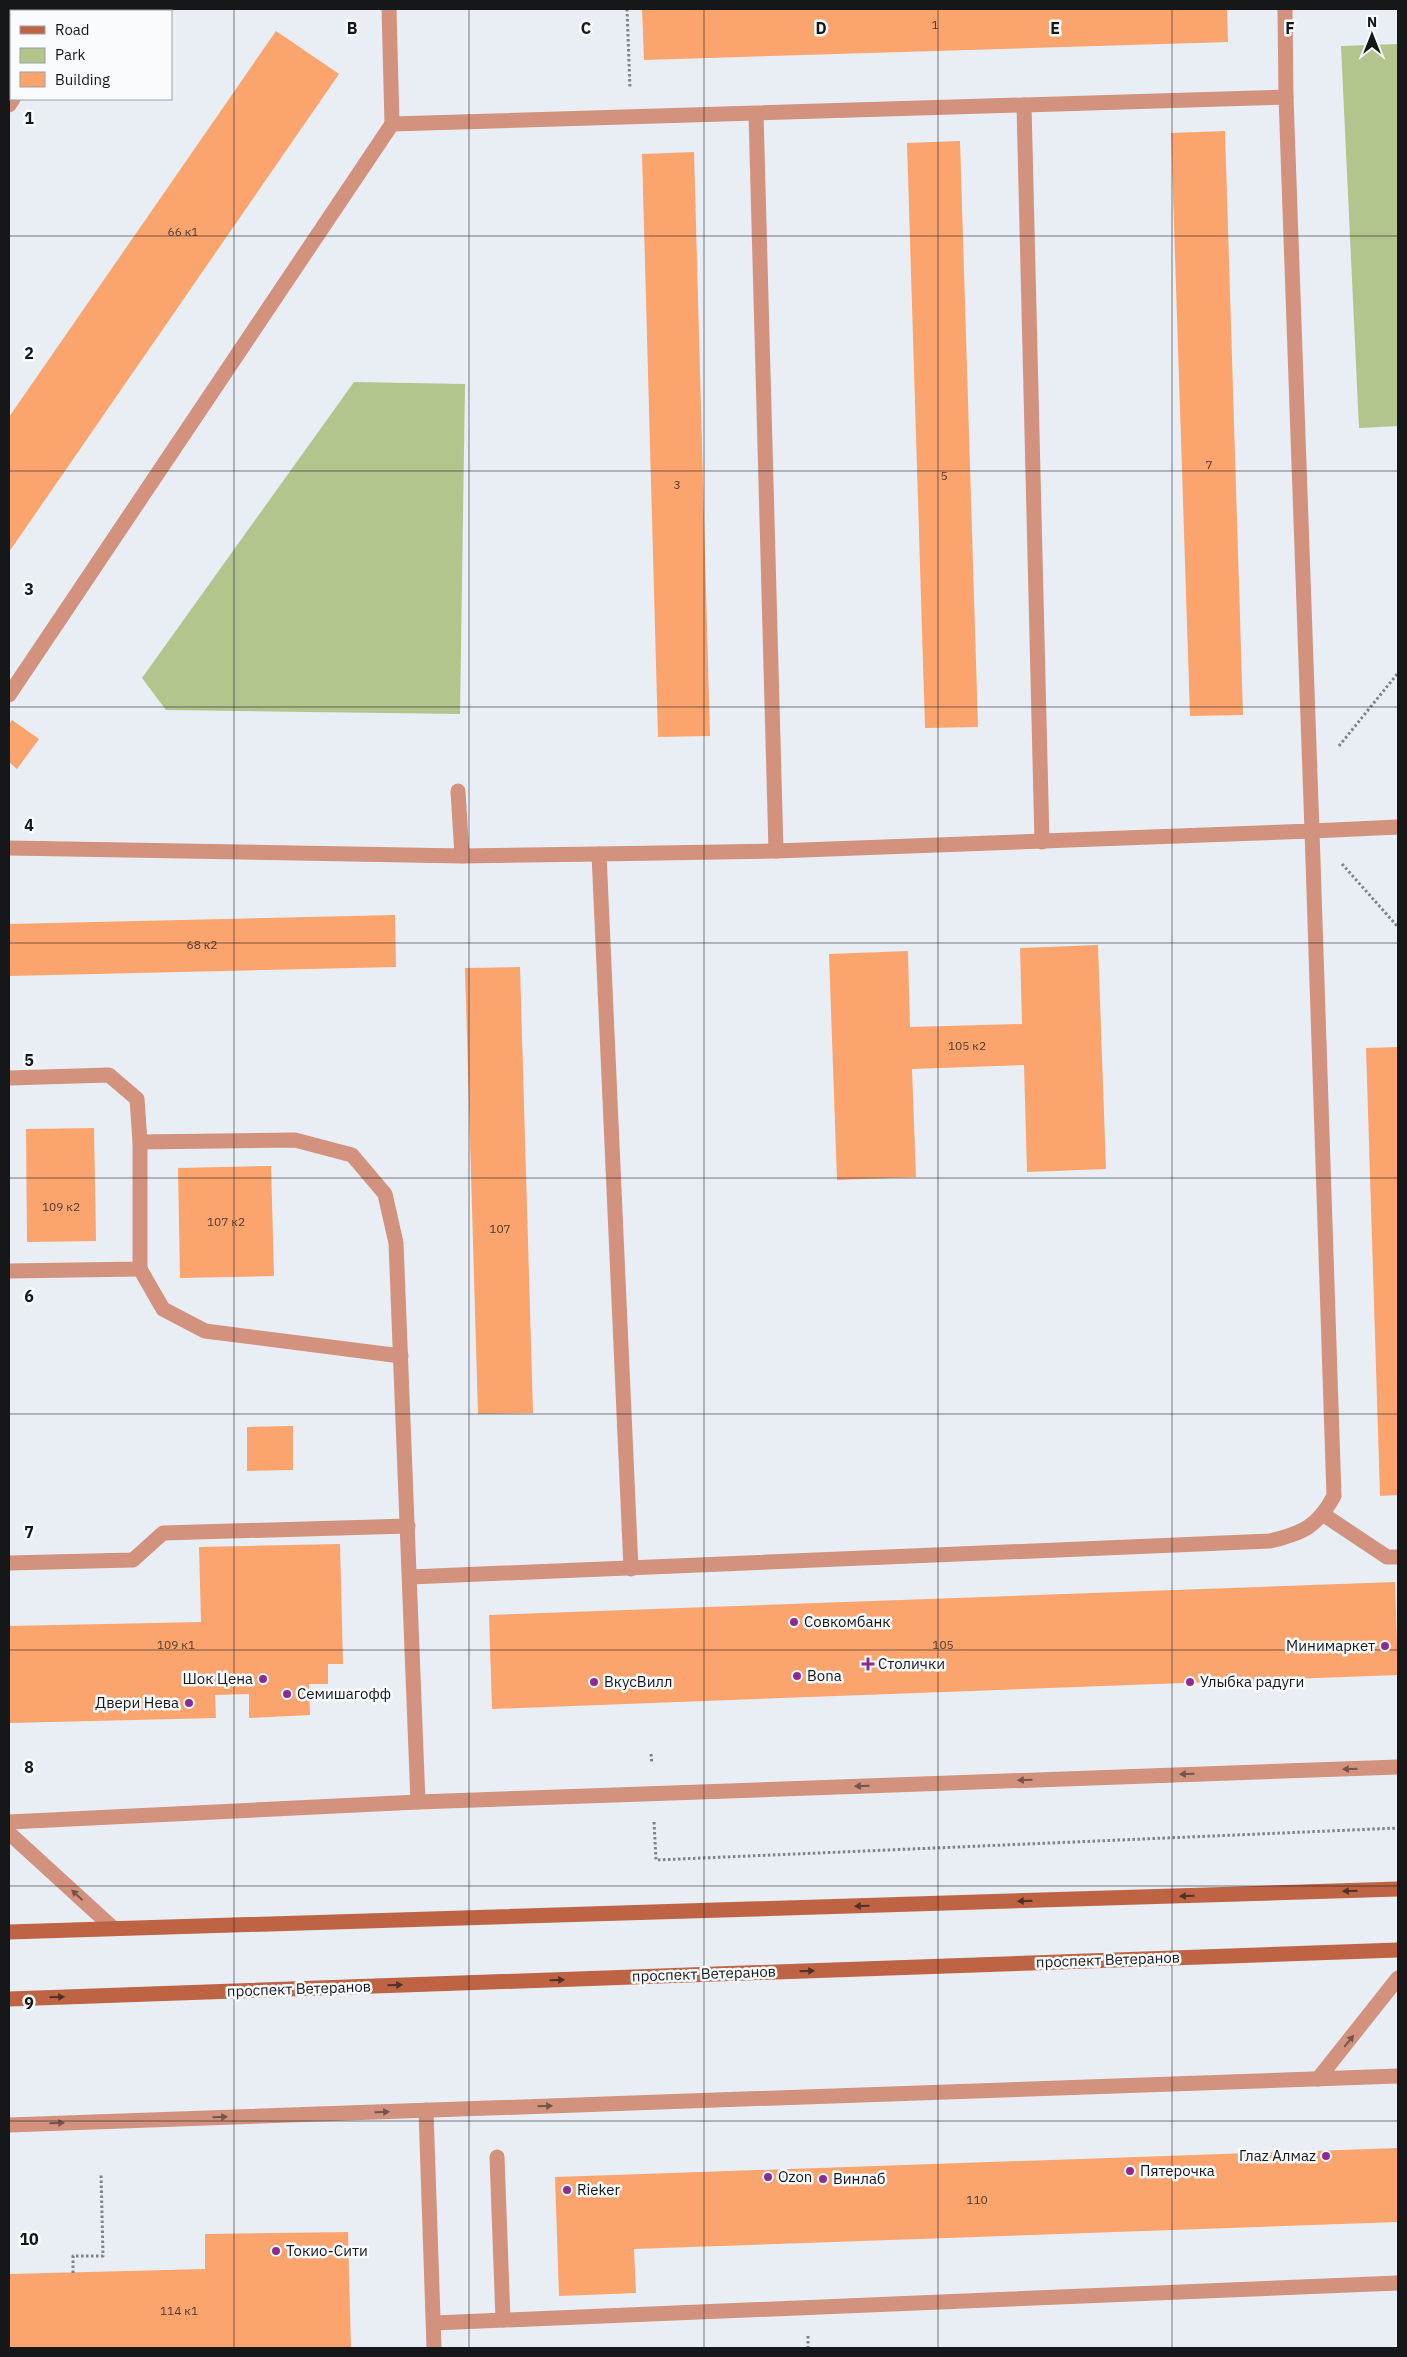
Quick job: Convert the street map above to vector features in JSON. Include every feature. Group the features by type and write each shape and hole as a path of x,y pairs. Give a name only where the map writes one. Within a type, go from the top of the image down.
{"main road":[{"path":"9,1932 1398,1889"},
{"name":"проспект Ветеранов","path":"9,1999 1398,1950"}],"street":[{"path":"9,695 392,124 389,9"},
{"path":"410,1577 1270,1541 1299,1534 1324,1515 1334,1496 1286,97 1285,9"},
{"path":"392,124 1286,97"},
{"path":"1024,105 1042,842"},
{"path":"756,114 776,851"},
{"path":"458,791 462,856"},
{"path":"9,848 462,856 599,854 776,851 1398,827"},
{"path":"599,854 631,1569"},
{"path":"9,1078 109,1075 137,1099 140,1142 140,1269 163,1309 205,1331 401,1356"},
{"path":"140,1142 295,1140 352,1155 384,1194 396,1244 418,1802"},
{"path":"9,1271 140,1269"},
{"path":"1324,1515 1387,1557 1398,1557"},
{"path":"9,1563 133,1560 163,1532 408,1526"},
{"path":"9,1822 418,1802 1398,1767"},
{"path":"9,1833 113,1928"},
{"path":"1318,2079 1398,1978"},
{"path":"9,2125 1398,2076"},
{"path":"426,2110 434,2348"},
{"path":"497,2157 503,2320"},
{"path":"434,2323 1398,2283"}],"path":[{"path":"627,9 631,117"},
{"path":"1310,782 1398,673"},
{"path":"1312,831 1398,927"},
{"path":"654,1820 656,1860 1398,1828"},
{"path":"73,2272 73,2256 103,2256 101,2173"}],"green space":[{"path":"1398,44 1398,426 1359,428 1341,46"},
{"path":"354,382 465,384 460,714 166,710 142,678"}],"building":[{"path":"642,9 1227,9 1228,42 644,60"},
{"path":"276,31 339,74 9,552 9,417"},
{"path":"1225,131 1243,715 1190,716 1171,133"},
{"path":"960,141 978,727 925,728 907,143"},
{"path":"694,152 710,736 658,737 642,154"},
{"path":"12,720 39,739 17,769 9,762 9,724"},
{"path":"395,915 396,967 9,976 9,924"},
{"path":"1098,945 1106,1169 1027,1172 1024,1065 912,1069 916,1177 837,1180 829,954 908,951 910,1027 1022,1024 1020,948"},
{"path":"520,967 533,1413 478,1414 465,968"},
{"path":"1398,1047 1398,1495 1380,1496 1366,1048"},
{"path":"94,1128 96,1241 27,1242 26,1129"},
{"path":"271,1166 274,1276 180,1278 178,1168"},
{"path":"293,1426 293,1470 247,1471 247,1427"},
{"path":"340,1544 343,1664 328,1664 328,1684 309,1684 310,1715 249,1718 249,1694 215,1695 216,1718 9,1723 9,1626 201,1622 199,1547"},
{"path":"1395,1582 1398,1675 492,1709 489,1615"},
{"path":"1398,2148 1398,2222 634,2249 636,2293 559,2296 555,2177"},
{"path":"348,2232 351,2348 9,2348 9,2274 205,2269 205,2234"}],"place":[{"name":"Совкомбанк","path":"794,1622"},
{"name":"Минимаркет","path":"1385,1646"},
{"name":"Столички","path":"868,1664"},
{"name":"Bona","path":"797,1676"},
{"name":"Шок Цена","path":"263,1679"},
{"name":"ВкусВилл","path":"594,1682"},
{"name":"Улыбка радуги","path":"1190,1682"},
{"name":"Семишагофф","path":"287,1694"},
{"name":"Двери Нева","path":"189,1703"},
{"name":"Глаz Алмаz","path":"1326,2156"},
{"name":"Пятерочка","path":"1130,2171"},
{"name":"Ozon","path":"768,2177"},
{"name":"Винлаб","path":"823,2179"},
{"name":"Rieker","path":"567,2190"},
{"name":"Токио-Сити","path":"276,2251"}]}
